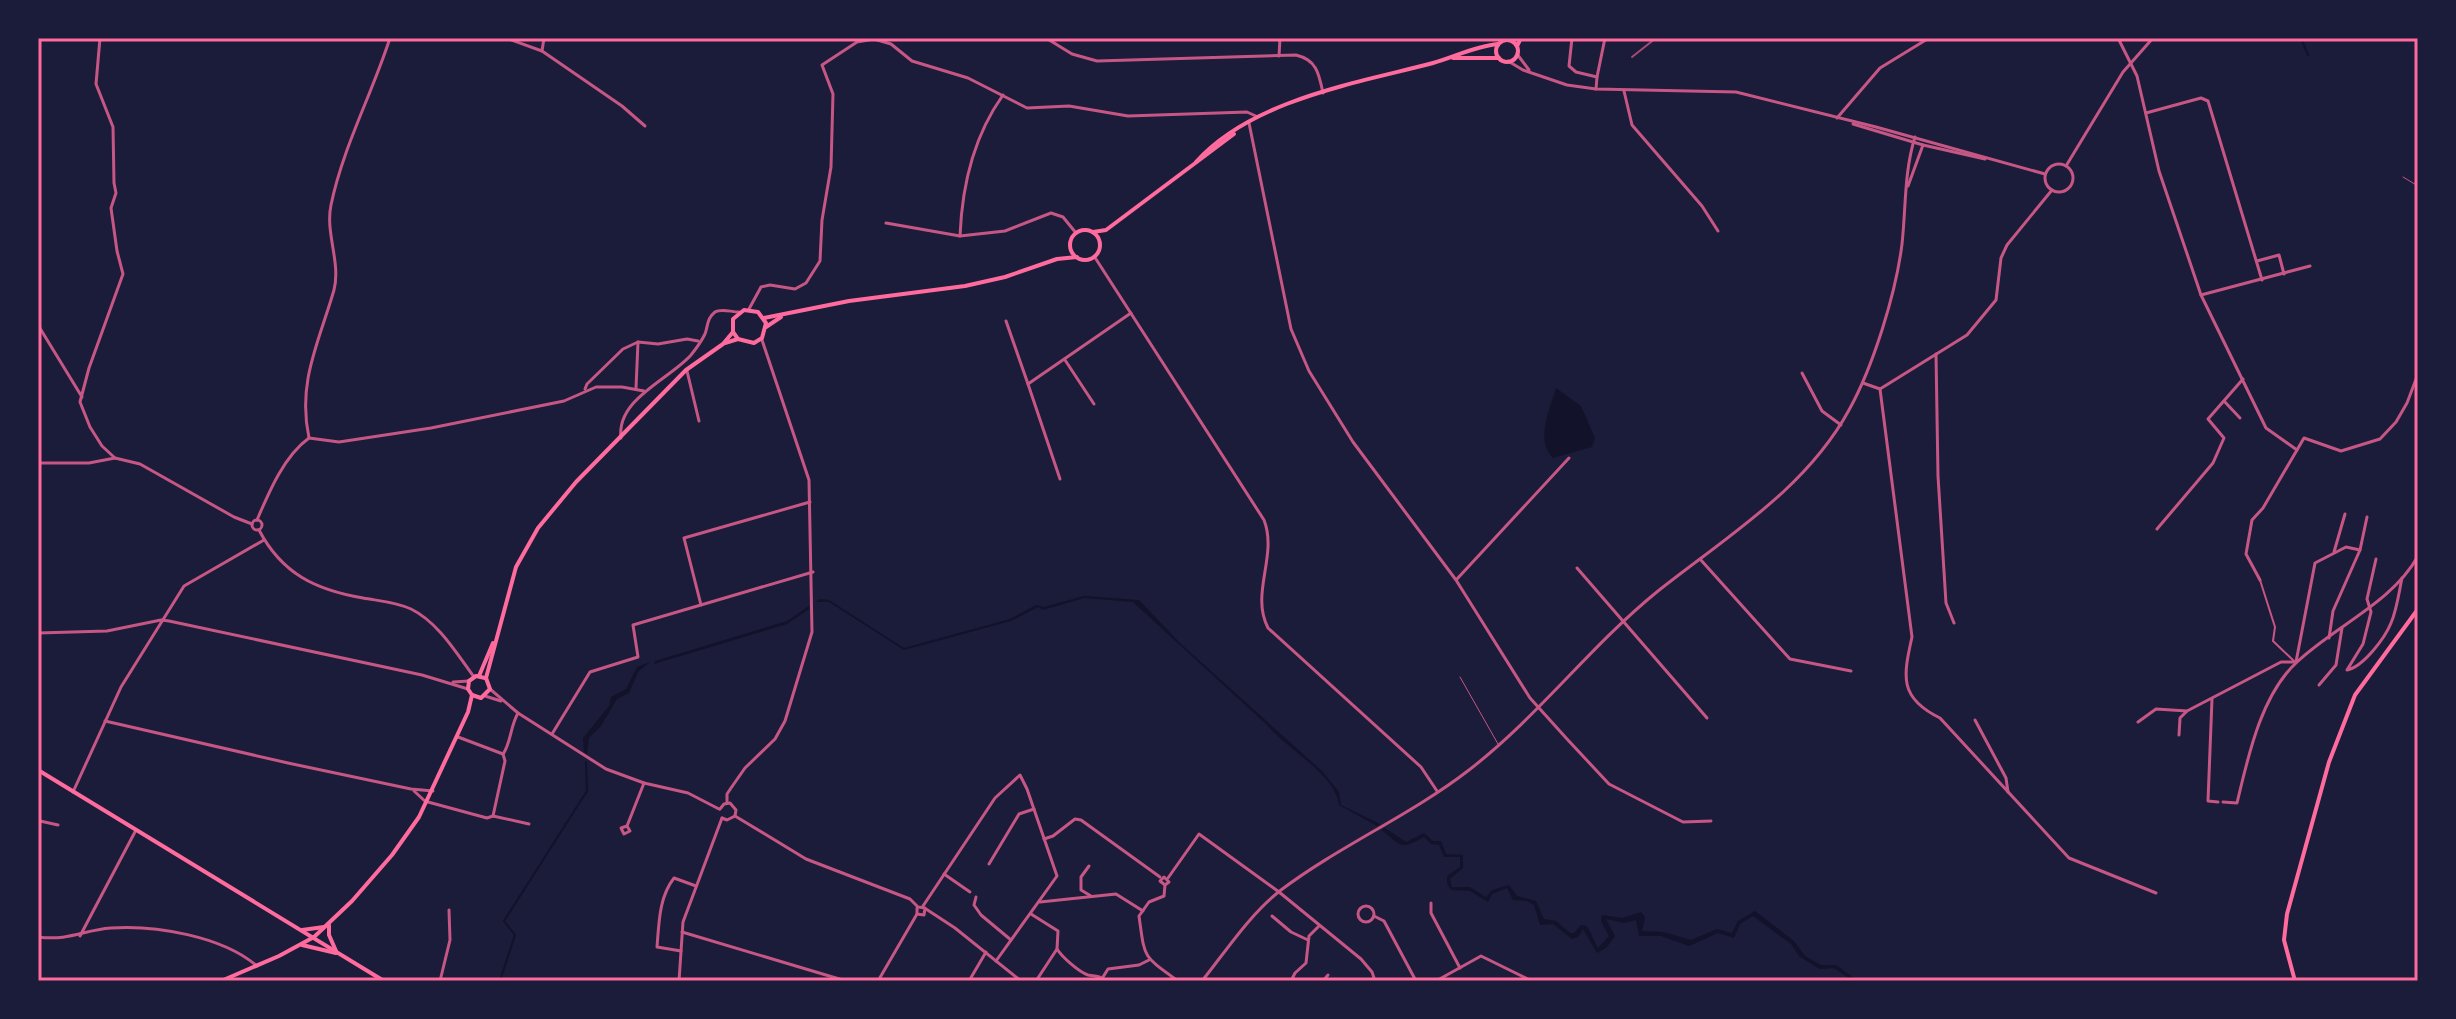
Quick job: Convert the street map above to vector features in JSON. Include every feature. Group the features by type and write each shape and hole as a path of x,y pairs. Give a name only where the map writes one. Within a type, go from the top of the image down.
{"main road":[{"path":"1451,58 1499,58 1508,61 1517,54 1521,38"},
{"path":"1057,259 1076,233 1106,230 1258,117 1323,93 1510,39 1517,46"},
{"path":"1498,44 1496,51 1499,58"},
{"path":"764,318 849,301 965,286 1005,277 1057,259 1086,259 1094,256 1106,230"},
{"path":"1093,232 1100,245"},
{"path":"1070,244 1077,257"},
{"path":"723,344 738,339 754,343 762,338 766,327 764,318 758,312 749,309 739,312 733,319 733,332 738,339"},
{"path":"766,327 783,315"},
{"path":"221,981 236,978 314,937 328,926 392,855 433,791 468,712 478,698 485,696 490,689 486,678 516,567 526,547 576,482 686,370 723,344 733,332"},
{"path":"2295,981 2284,940 2287,914 2329,762 2355,695 2418,609"},
{"path":"478,698 468,689 500,626"},
{"path":"474,678 486,678"},
{"path":"468,712 472,695"},
{"path":"38,770 384,981"},
{"path":"302,930 328,926"},
{"path":"328,926 338,953"},
{"path":"300,945 338,953"}],"street":[{"path":"100,38 96,84 113,127 116,193 111,208 123,274 80,402 90,427 102,446 115,458"},
{"path":"309,438 304,412 307,382 336,273 328,220 331,203 362,108 381,69 390,38"},
{"path":"506,38 542,51 622,106 645,126"},
{"path":"542,51 544,38"},
{"path":"1046,38 1072,54 1097,61 1307,58 1314,64 1323,93"},
{"path":"1279,56 1280,38"},
{"path":"1572,38 1569,66 1576,72 1597,77"},
{"path":"1596,89 1605,38"},
{"path":"1837,118 1880,68 1929,38"},
{"path":"2118,38 2137,76 2159,171 2201,295 2266,428 2297,450"},
{"path":"2066,166 2123,72 2153,38"},
{"path":"749,309 761,287 770,285 795,289 806,283 820,261 823,211 831,167 833,94 822,65 857,42 874,39 891,44 912,61 968,78 1027,108 1069,106 1128,116 1247,112 1258,117"},
{"path":"1517,54 1532,72"},
{"path":"1508,61 1567,85 1596,89 1736,92 1837,118 1923,145 1993,160"},
{"path":"1623,90 1632,125 1702,206 1718,231"},
{"path":"960,236 973,148 986,120 1003,95"},
{"path":"2145,113 2201,98 2208,101 2262,280"},
{"path":"1846,121 2045,174"},
{"path":"1249,123 1291,329 1309,371 1353,442 1456,580 1538,708 1609,784 1683,822 1711,821"},
{"path":"1202,981 1247,925 1279,892 1468,771 1499,745 1655,594 1786,489 1823,450 1841,425 1872,359 1899,264 1915,137"},
{"path":"1906,190 1925,140"},
{"path":"2045,174 2054,165 2066,166"},
{"path":"2045,174 2046,183 2052,190 2061,192 2070,187 2073,178 2066,166"},
{"path":"1880,389 1967,335 1996,300 2001,258 2007,245 2052,190"},
{"path":"886,223 960,236 1005,231 1051,213 1063,217 1076,233"},
{"path":"38,223 38,254"},
{"path":"2257,261 2279,255 2284,274"},
{"path":"1094,256 1264,520 1269,541 1261,603 1268,628 1421,767 1437,791"},
{"path":"2201,295 2310,266"},
{"path":"754,299 758,312"},
{"path":"621,438 620,430 627,415 644,391 691,354 713,313 720,309 739,312"},
{"path":"727,311 733,319"},
{"path":"1028,384 1131,313"},
{"path":"1006,321 1060,479"},
{"path":"38,325 82,397"},
{"path":"727,803 727,794 745,768 775,739 785,721 812,632 809,480 764,353 762,338"},
{"path":"585,389 623,349 638,342 658,344 687,339 699,342"},
{"path":"636,388 638,342"},
{"path":"754,343 764,353"},
{"path":"1936,354 1938,476 1946,603 1954,623"},
{"path":"1064,359 1094,404"},
{"path":"686,370 699,421"},
{"path":"1802,373 1822,411 1841,425"},
{"path":"2296,662 2273,641 2275,627 2260,580 2246,554 2252,520 2263,508 2304,438 2341,451 2380,439 2396,422 2418,374"},
{"path":"2157,529 2213,463 2224,438 2208,419 2243,379"},
{"path":"1863,383 1880,389"},
{"path":"252,524 257,520 284,467 298,446 309,438 339,442 431,428 564,401 585,389 596,387 644,391"},
{"path":"1880,389 1912,637 1905,669 1908,692 1919,708 1940,718 2069,858 2156,893"},
{"path":"2223,400 2240,418"},
{"path":"38,463 89,463 115,458 140,464 252,524 296,575 316,587 390,602 418,613 443,636 474,678 449,683"},
{"path":"1456,580 1569,458"},
{"path":"701,605 684,538 811,502"},
{"path":"2334,554 2345,514"},
{"path":"2329,638 2333,611 2360,550 2367,517"},
{"path":"257,520 261,524 259,530"},
{"path":"73,792 121,687 184,586 264,540"},
{"path":"2296,662 2315,563 2346,547 2360,550"},
{"path":"2212,697 2208,801 2237,803 2261,719 2296,662 2343,628 2402,578 2418,556"},
{"path":"1700,559 1790,659 1851,671"},
{"path":"2376,559 2367,599 2371,612 2363,644 2347,670 2355,668 2391,624 2402,578"},
{"path":"1577,568 1707,718"},
{"path":"552,734 590,672 638,657 633,625 813,572"},
{"path":"38,633 107,631 161,620 468,689"},
{"path":"2319,685 2336,665 2343,628"},
{"path":"2179,735 2180,718 2187,711 2281,662 2296,662"},
{"path":"490,689 518,713 606,769 644,783 688,793 719,809 722,818 683,922 679,981"},
{"path":"485,696 501,701"},
{"path":"2138,722 2156,709 2187,711"},
{"path":"503,754 507,749 511,725 518,713"},
{"path":"1975,720 2006,778 2008,792"},
{"path":"105,721 411,789 433,791"},
{"path":"457,736 503,754"},
{"path":"493,816 505,761 503,754"},
{"path":"878,981 917,914 995,798 1020,775 1057,876 996,961"},
{"path":"627,826 644,783"},
{"path":"411,789 427,802 487,818 493,816 529,824"},
{"path":"719,809 727,803"},
{"path":"727,803 735,807 735,816"},
{"path":"989,864 1019,814 1034,809"},
{"path":"722,818 727,820 735,816"},
{"path":"735,816 806,859 910,899 955,928 1021,981"},
{"path":"38,828 39,819 58,825"},
{"path":"1044,839 1075,819 1081,820 1161,878 1168,878"},
{"path":"80,936 136,830"},
{"path":"1178,981 1144,954 1139,916 1149,902 1164,896 1168,878 1199,834 1279,892 1367,966 1375,981"},
{"path":"1089,866 1081,877 1081,890 1091,896"},
{"path":"944,874 970,892"},
{"path":"681,951 657,947 661,910 667,887 674,878 696,886"},
{"path":"1161,878 1160,883 1165,885"},
{"path":"1040,902 1116,894 1143,911"},
{"path":"976,897 974,905 981,915 1011,940"},
{"path":"1431,903 1431,913 1460,968"},
{"path":"1374,916 1372,920 1364,922 1358,912 1369,906 1374,916 1384,921 1416,981"},
{"path":"917,914 923,916 922,907"},
{"path":"440,981 450,940 449,910"},
{"path":"1031,914 1058,931 1057,949 1060,955 1088,975 1097,974 1104,979 1108,969 1139,965 1149,960"},
{"path":"1272,916 1291,932 1308,940"},
{"path":"1291,981 1306,963 1308,940 1319,926"},
{"path":"38,937 63,939 109,928 177,932 221,946 257,966"},
{"path":"682,932 846,981"},
{"path":"1036,981 1057,949"},
{"path":"969,981 986,952"},
{"path":"1436,981 1481,956 1532,981"},
{"path":"1323,981 1328,975"}],"lane":[{"path":"2403,177 2418,186"},
{"path":"1460,677 1499,745"}],"shaded area":[{"path":"1556,388 1581,406 1595,438 1592,447 1553,458 1544,433"},
{"path":"1084,596 1139,600 1181,644 1322,771 1339,792 1341,805 1380,824 1377,826 1339,805 1336,794 1320,773 1133,602 1084,598 1043,610 1038,607 1011,621 904,650 829,602 816,602 829,600 904,648 1010,619 1036,605 1044,607"},
{"path":"809,606 787,624 654,664 655,661 787,621"},
{"path":"650,662 638,672 629,693 617,699 601,726 589,738 587,754 584,752 583,738 609,706 611,697 626,689 637,667"},
{"path":"1385,828 1406,842 1424,833 1433,841 1441,841 1446,854 1463,855 1463,868 1450,879 1452,887 1470,887 1486,897 1492,890 1509,885 1517,896 1536,901 1544,919 1556,921 1570,933 1581,925 1587,926 1598,948 1609,936 1601,921 1602,915 1622,918 1641,912 1645,917 1642,931 1663,932 1691,940 1717,929 1732,933 1738,921 1755,911 1794,941 1805,956 1821,965 1836,965 1858,981 1834,968 1820,969 1813,965 1753,916 1740,924 1734,938 1718,933 1689,946 1661,936 1639,936 1636,920 1624,923 1606,919 1615,936 1606,948 1597,953 1583,929 1578,937 1572,939 1553,924 1540,925 1534,905 1513,900 1507,888 1492,894 1488,902 1470,891 1451,890 1447,876 1460,867 1460,857 1444,857 1439,845 1431,844 1424,837 1402,845 1382,830"}],"waterway":[{"path":"2301,38 2308,55"},
{"path":"500,981 515,935 504,921 587,791 586,762"}],"railway":[{"path":"1632,57 1656,38"}]}
